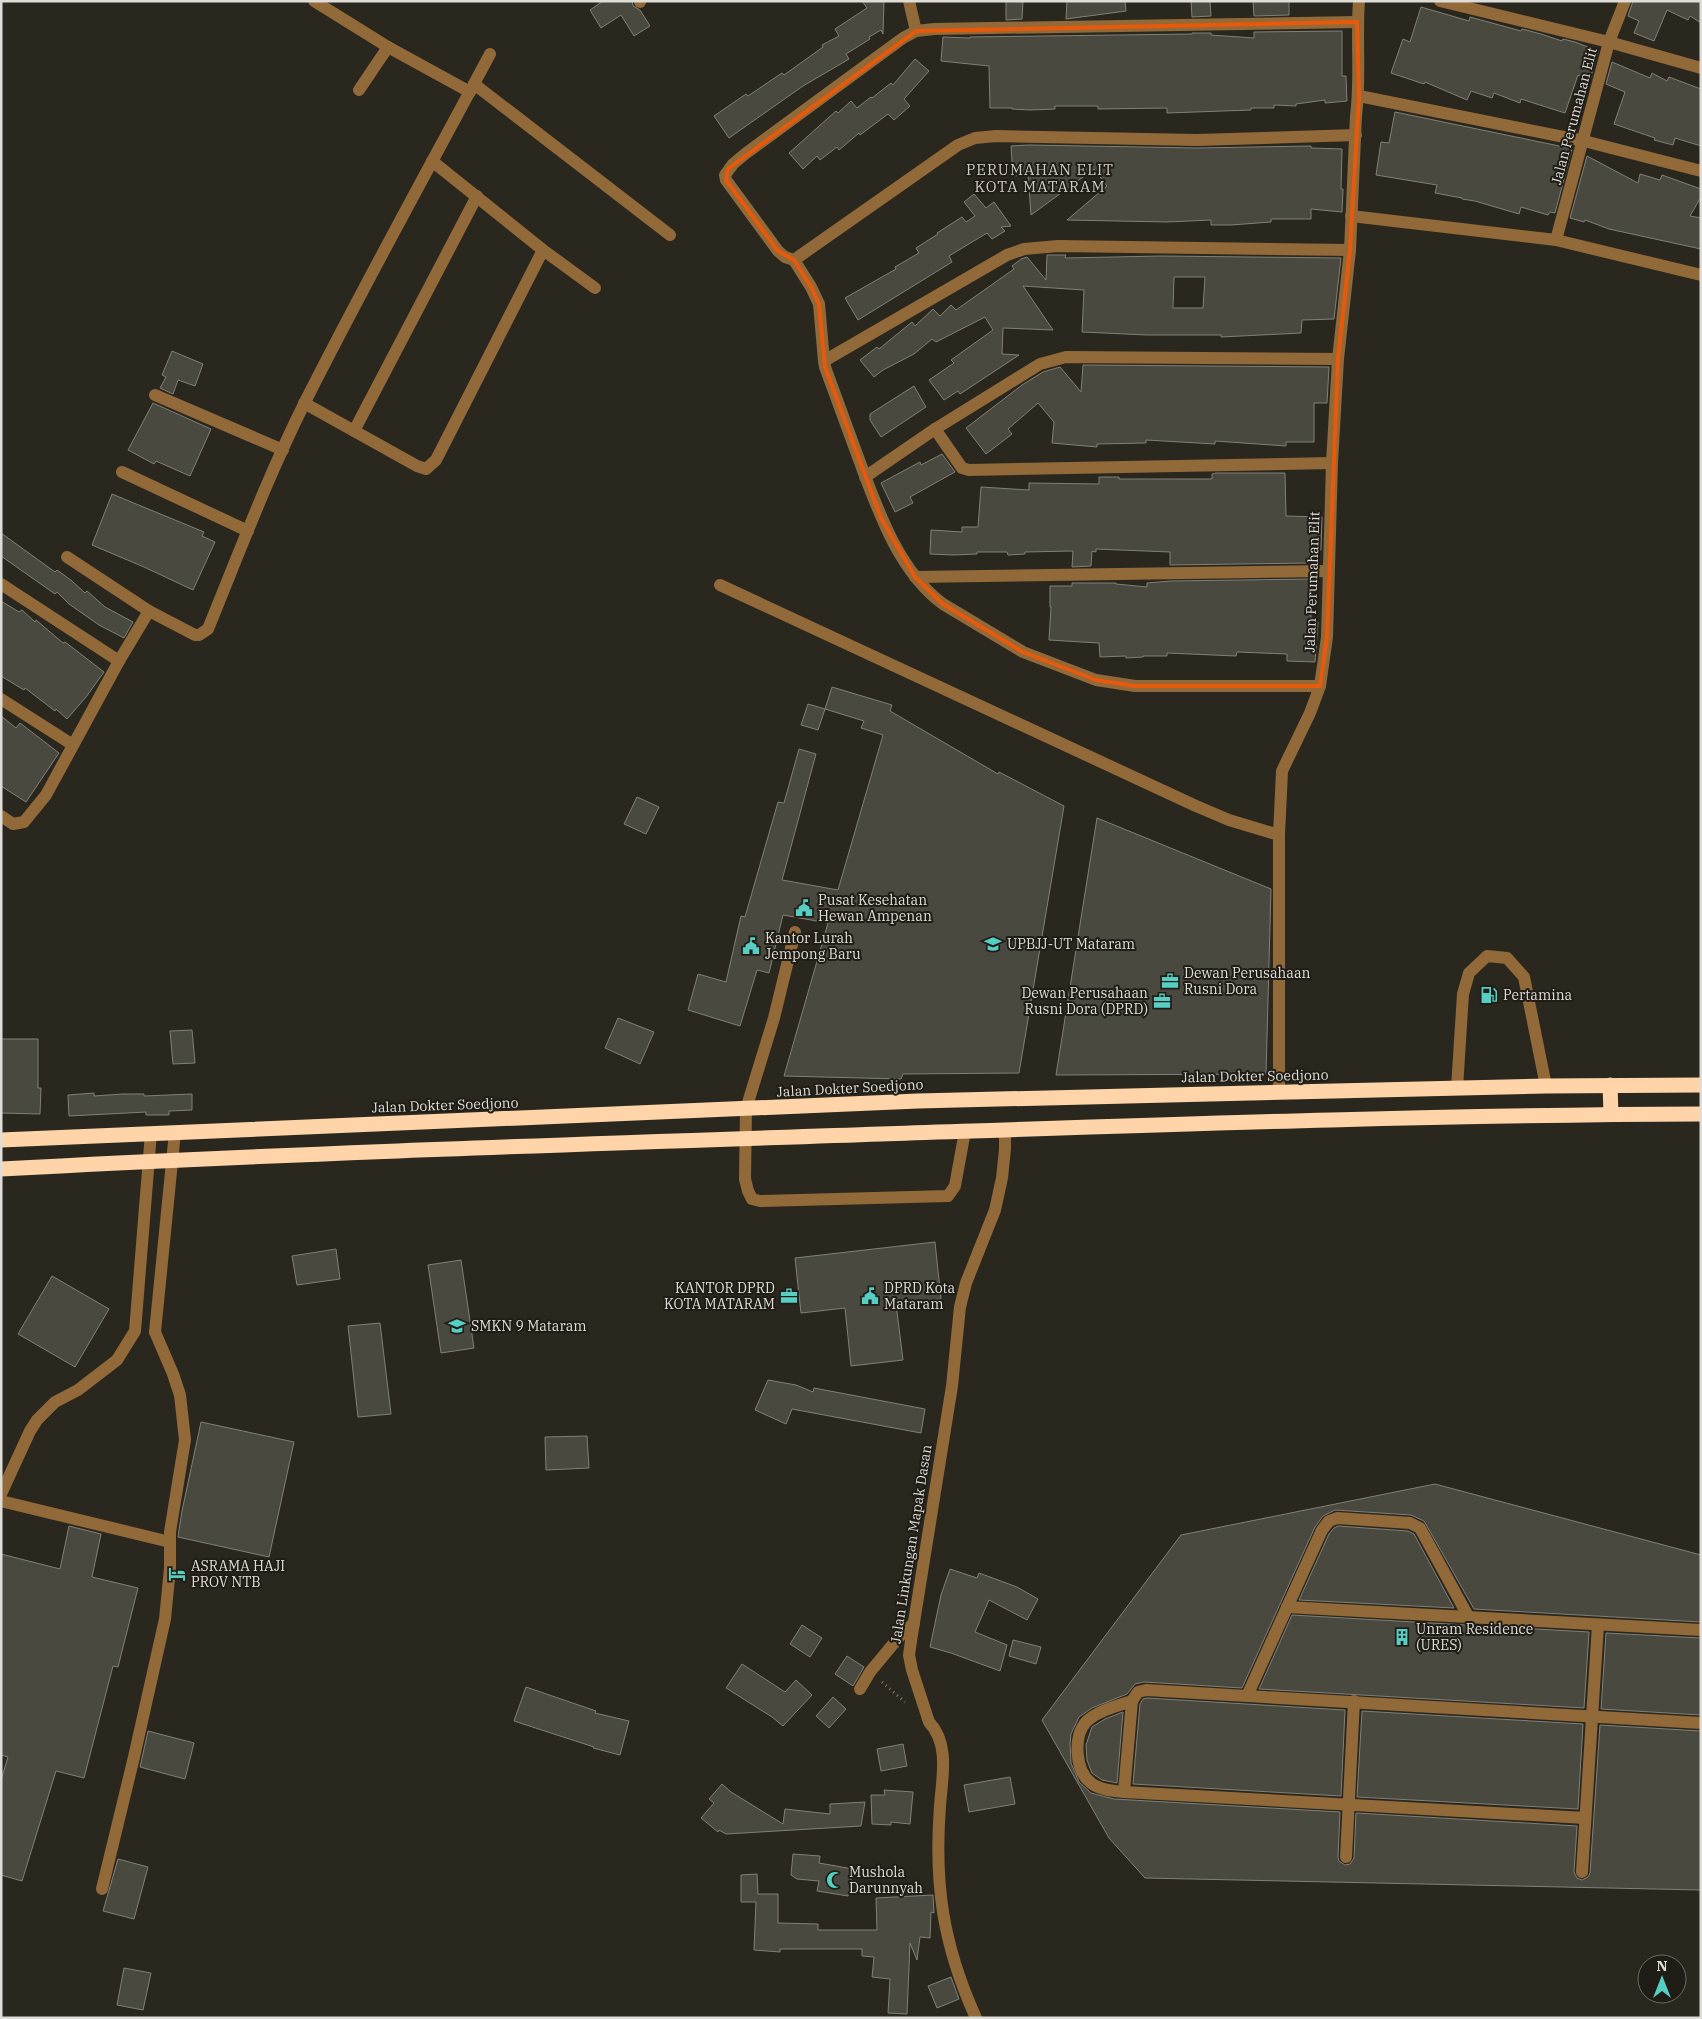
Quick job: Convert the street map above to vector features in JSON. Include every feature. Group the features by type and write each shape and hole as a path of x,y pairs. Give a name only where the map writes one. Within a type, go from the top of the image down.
{"highway":[{"name":"Jalan Dokter Soedjono","path":"1,1140 936,1100 1610,1084 1701,1084"},
{"path":"1610,1084 1611,1114"},
{"path":"1,1169 148,1161 744,1138 1283,1120 1701,1114"}],"street":[{"path":"314,1 388,47 472,88 670,235"},
{"path":"909,1 916,31"},
{"name":"Jalan Perumahan Elit","path":"1279,1092 1279,834 1282,771 1310,713 1320,686 1327,637 1332,463 1338,360 1350,250 1359,96 1357,22 1359,1"},
{"path":"1440,1 1609,42 1701,68"},
{"name":"Jalan Perumahan Elit","path":"1556,240 1584,142 1609,42 1624,1"},
{"path":"1320,686 1135,686 1096,680 1023,652 932,596 915,577 881,518 824,367 819,304 811,287 794,260 784,257 778,251 726,180 725,174 745,154 916,31 934,29 1357,22"},
{"path":"359,90 388,47"},
{"path":"67,557 149,611 195,635 205,632 304,404 490,54"},
{"path":"1359,96 1584,142 1701,171"},
{"path":"794,260 958,145 975,138 996,136 1197,140 1356,135"},
{"path":"432,161 542,250 595,288"},
{"path":"354,431 477,196"},
{"path":"1352,216 1556,240 1701,275"},
{"path":"824,361 1007,255 1024,249 1058,246 1350,250"},
{"path":"304,404 417,466 426,469 436,460 542,250"},
{"path":"865,477 935,429 1040,364 1066,356 1338,360"},
{"path":"155,395 283,450"},
{"path":"935,429 962,468 969,470 1332,463"},
{"path":"122,472 248,531"},
{"path":"915,577 1328,571"},
{"path":"1,584 119,661"},
{"path":"720,584 1196,806 1229,820 1262,831 1279,834"},
{"path":"1,816 13,824 24,822 46,795 119,661 149,611"},
{"path":"1,700 73,745"},
{"path":"795,932 774,1018 746,1109 744,1138 745,1179 752,1198 760,1201 948,1196 955,1186 965,1131"},
{"path":"1457,1088 1463,994 1470,973 1487,956 1507,958 1524,977 1546,1086"},
{"name":"Jalan Linkungan Mapak Dasan","path":"976,2018 955,1965 943,1918 938,1881 937,1851 942,1745 936,1729 929,1722 909,1655 952,1386 960,1307 966,1283 995,1210 1002,1178 1005,1130"},
{"path":"102,1889 165,1619 170,1568 170,1532 185,1440 180,1396 174,1374 155,1332 175,1132"},
{"path":"1,1494 37,1420 55,1402 78,1390 117,1360 135,1331 151,1133"},
{"path":"135,1331 155,1332"},
{"path":"1,1501 170,1542"},
{"path":"1247,1696 1322,1530 1329,1521 1337,1518 1410,1523 1420,1528 1468,1616"},
{"path":"1287,1607 1701,1630"},
{"path":"860,1688 870,1672 899,1637 914,1623"},
{"path":"1582,1872 1598,1625"},
{"path":"1124,1792 1132,1702 1138,1692 1146,1690 1701,1723"},
{"path":"1132,1702 1098,1714 1087,1721 1079,1731 1078,1759 1080,1768 1090,1783 1103,1790 1584,1818"},
{"path":"1346,1857 1347,1804 1354,1702"}],"path":[{"path":"870,1672 907,1703"}],"highlighted area":[{"path":"1357,22 1359,96 1350,250 1338,359 1327,637 1320,686 1135,686 1096,680 1023,652 943,604 915,577 881,518 825,367 819,304 794,260 778,251 726,180 728,169 916,31"}],"building":[{"path":"603,1 632,1 633,6 640,10 650,26 634,36 621,15 601,28 590,10"},
{"path":"862,1 884,1 883,34 881,30 869,37 870,39 846,54 849,59 803,86 729,138 714,116 746,94 748,96 782,73 784,75 823,47 822,45 839,36 835,29 867,8"},
{"path":"1006,1 1023,1 1022,19 1006,20"},
{"path":"1067,1 1125,1 1126,11 1066,19"},
{"path":"1191,1 1210,1 1211,16 1192,17"},
{"path":"1253,1 1289,1 1289,15 1254,16"},
{"path":"1633,1 1701,1 1701,23 1690,16 1688,20 1667,10 1654,41 1634,33 1639,21 1628,16"},
{"path":"1421,7 1469,21 1470,17 1521,31 1522,29 1562,41 1563,39 1598,51 1590,80 1578,75 1565,113 1521,99 1520,103 1494,93 1492,98 1471,91 1467,100 1425,82 1424,84 1391,73 1403,39 1410,42"},
{"path":"1342,31 1342,76 1346,76 1347,101 1325,103 1325,100 1296,104 1296,106 1274,105 1274,108 1251,108 1251,110 1167,113 1167,108 1098,109 1098,106 1055,106 1055,109 1030,110 990,108 989,66 941,61 943,37 1211,33 1211,35 1254,38 1254,32"},
{"path":"915,59 929,71 904,99 910,106 894,120 888,114 860,135 859,133 839,150 837,147 820,160 817,156 803,169 789,153 836,111 838,113 851,101 857,108 891,83 893,85"},
{"path":"1612,62 1650,78 1652,73 1667,81 1669,77 1701,89 1701,146 1675,138 1673,145 1654,140 1655,138 1614,124 1625,92 1606,84"},
{"path":"1395,112 1572,149 1555,213 1550,212 1548,215 1521,207 1519,214 1475,201 1435,193 1437,185 1376,175 1381,142 1389,143"},
{"path":"1011,146 1197,148 1311,146 1311,148 1342,149 1342,212 1311,209 1311,219 1271,219 1271,222 1231,225 1211,225 1211,220 1167,222 1067,220 1107,186 1094,169 1031,215 1028,175 1013,176"},
{"path":"1587,156 1638,183 1640,174 1660,180 1662,175 1701,189 1701,197 1690,216 1701,218 1701,249 1609,229 1585,220 1584,222 1570,218"},
{"path":"974,194 986,208 994,202 1011,226 1001,227 1005,231 992,239 987,233 949,256 952,262 858,320 845,298 896,269 895,267 919,253 916,248 962,217 966,222 975,216 964,202"},
{"path":"1047,255 1066,255 1065,258 1161,256 1341,258 1334,319 1302,320 1301,333 1221,337 1221,335 1147,335 1082,332 1084,290 1023,286 1053,330 1003,328 1002,354 1019,355 960,394 958,391 944,400 929,380 954,363 951,360 993,330 985,317 936,342 932,339 914,354 883,370 874,377 860,360 877,347 879,349 912,322 915,326 933,309 940,316 951,305 956,310 1014,269 1012,266 1021,259 1027,257 1046,280","holes":["1174,277 1205,277 1203,308 1173,308"]},
{"path":"172,351 203,364 195,386 178,380 173,394 160,388 166,377 162,375"},
{"path":"1083,365 1329,367 1327,403 1314,403 1314,442 1286,442 1286,446 1215,441 1215,444 1146,440 1146,443 1097,444 1097,447 1052,443 1054,422 1038,403 1008,429 1012,434 986,454 966,428 1022,385 1043,372 1060,367 1081,392"},
{"path":"914,386 926,407 881,437 870,420 870,414"},
{"path":"153,403 211,429 190,476 156,461 154,464 128,450"},
{"path":"942,454 955,472 910,497 913,503 895,512 881,483 920,462 921,465"},
{"path":"1285,473 1286,516 1322,517 1321,550 1310,550 1310,563 1170,565 1170,552 1096,549 1096,552 1092,551 1091,566 1072,567 1073,551 1025,552 1025,554 1008,555 1007,552 977,552 977,554 954,555 930,554 931,530 962,532 962,527 978,527 981,487 1029,490 1029,483 1099,484 1099,477 1119,477 1119,479 1212,479 1212,474"},
{"path":"112,494 204,532 202,536 215,542 193,590 92,545"},
{"path":"1,533 55,572 57,570 85,593 87,591 105,607 133,622 124,638 99,625 69,604 57,592 55,594 1,556"},
{"path":"1311,579 1311,622 1318,622 1315,662 1287,661 1287,654 1237,652 1236,656 1167,653 1167,656 1100,657 1099,643 1049,640 1050,586 1072,586 1072,583 1116,583 1147,587 1147,583 1171,581"},
{"path":"1,601 19,612 22,610 35,622 36,620 63,643 65,642 104,672 67,719 56,709 55,711 25,688 24,690 1,676"},
{"path":"832,687 892,705 890,711 998,774 999,772 1064,806 1019,1073 903,1074 901,1079 784,1076 828,923 783,915 769,973 757,970 740,1026 688,1010 698,974 726,982 741,916 745,917 778,802 784,803 799,749 816,754 782,880 838,890 883,735 861,728 864,721 825,709"},
{"path":"808,704 825,709 818,730 801,725"},
{"path":"1,716 16,728 20,723 59,753 26,802 1,786"},
{"path":"637,797 659,807 646,834 624,824"},
{"name":"Dewan Perusahaan Rusni Dora","path":"1097,818 1271,889 1266,1074 1056,1075"},
{"path":"618,1018 654,1032 640,1064 605,1048"},
{"path":"192,1030 195,1063 173,1064 170,1031"},
{"path":"1,1039 38,1039 38,1088 41,1088 40,1114 1,1113"},
{"path":"94,1093 94,1096 192,1094 192,1110 169,1111 169,1115 146,1115 146,1112 69,1116 68,1095"},
{"path":"935,1242 941,1299 896,1304 903,1360 851,1366 845,1308 801,1313 795,1258"},
{"path":"336,1249 340,1279 297,1285 292,1256"},
{"path":"461,1260 474,1348 441,1353 428,1265"},
{"path":"52,1276 109,1309 75,1367 18,1334"},
{"path":"380,1323 391,1414 358,1417 348,1326"},
{"path":"768,1380 796,1385 813,1392 814,1388 925,1409 921,1433 792,1409 786,1424 755,1410"},
{"path":"201,1422 294,1442 269,1557 178,1537"},
{"path":"587,1436 589,1468 546,1470 545,1437"},
{"path":"1435,1484 1701,1555 1701,1622 1474,1609 1424,1521 1411,1515 1335,1510 1323,1516 1315,1527 1242,1688 1144,1682 1135,1684 1127,1694 1092,1708 1079,1717 1071,1734 1071,1763 1079,1782 1091,1793 1114,1799 1340,1812 1338,1857 1339,1861 1345,1865 1350,1864 1354,1858 1356,1813 1577,1826 1574,1872 1577,1878 1582,1880 1588,1877 1590,1873 1600,1725 1701,1731 1701,1890 1145,1878 1109,1838 1042,1720 1181,1535"},
{"path":"69,1526 101,1534 92,1577 138,1588 118,1667 113,1666 84,1778 56,1771 22,1881 1,1875 1,1780 8,1757 1,1755 1,1554 60,1569"},
{"path":"1338,1526 1408,1531 1414,1534 1454,1608 1299,1600 1329,1534"},
{"path":"950,1569 977,1578 979,1573 1017,1587 1038,1599 1027,1620 989,1600 975,1632 1007,1645 1000,1671 930,1647 941,1595"},
{"path":"1292,1615 1589,1632 1584,1708 1259,1689"},
{"path":"802,1625 822,1638 810,1657 790,1644"},
{"path":"1606,1633 1701,1638 1701,1715 1601,1709"},
{"path":"1013,1640 1041,1647 1036,1664 1009,1656"},
{"path":"847,1656 864,1667 853,1686 835,1674"},
{"path":"742,1664 785,1692 796,1680 812,1695 783,1726 726,1688"},
{"path":"526,1687 596,1711 595,1713 629,1721 620,1755 593,1748 514,1721"},
{"path":"833,1697 846,1709 829,1728 816,1716"},
{"path":"1143,1699 1345,1710 1341,1796 1133,1784 1140,1704"},
{"path":"1362,1711 1583,1724 1578,1809 1357,1797"},
{"path":"1123,1712 1117,1783 1102,1780 1092,1773 1087,1760 1086,1745 1092,1727 1105,1719"},
{"path":"148,1731 194,1743 185,1779 140,1767"},
{"path":"903,1744 907,1766 881,1771 877,1749"},
{"path":"1010,1777 1015,1804 969,1812 964,1785"},
{"path":"722,1784 731,1792 783,1824 785,1809 830,1814 830,1804 865,1802 861,1826 726,1834 719,1830 718,1832 701,1818 714,1803 709,1799"},
{"path":"884,1790 913,1792 910,1824 891,1822 891,1825 872,1824 871,1795 885,1795"},
{"path":"793,1854 820,1856 819,1863 853,1869 848,1896 817,1891 819,1881 797,1879 791,1875"},
{"path":"118,1859 148,1867 134,1919 103,1911"},
{"path":"757,1874 758,1894 778,1894 778,1923 818,1924 818,1930 877,1930 876,1898 933,1895 934,1913 931,1912 930,1938 920,1937 917,1960 910,1943 907,2014 888,2013 890,1979 872,1977 874,1957 862,1956 862,1949 780,1949 780,1952 754,1950 756,1902 741,1902 741,1875"},
{"path":"124,1968 151,1973 143,2010 117,2005"},
{"path":"951,1977 959,1999 937,2008 928,1986"}],"place":[{"name":"Pusat Kesehatan Hewan Ampenan","path":"804,908"},
{"name":"UPBJJ-UT Mataram","path":"993,944"},
{"name":"Kantor Lurah Jempong Baru","path":"751,946"},
{"name":"Dewan Perusahaan Rusni Dora","path":"1170,981"},
{"name":"Pertamina","path":"1489,995"},
{"name":"Dewan Perusahaan Rusni Dora (DPRD)","path":"1162,1001"},
{"name":"KANTOR DPRD KOTA MATARAM","path":"789,1296"},
{"name":"DPRD Kota Mataram","path":"870,1296"},
{"name":"SMKN 9 Mataram","path":"457,1326"},
{"name":"ASRAMA HAJI PROV NTB","path":"177,1574"},
{"name":"Unram Residence (URES)","path":"1402,1637"},
{"name":"Mushola Darunnyah","path":"835,1880"}],"district":[{"name":"PERUMAHAN ELIT KOTA MATARAM","path":"1040,178"}]}
